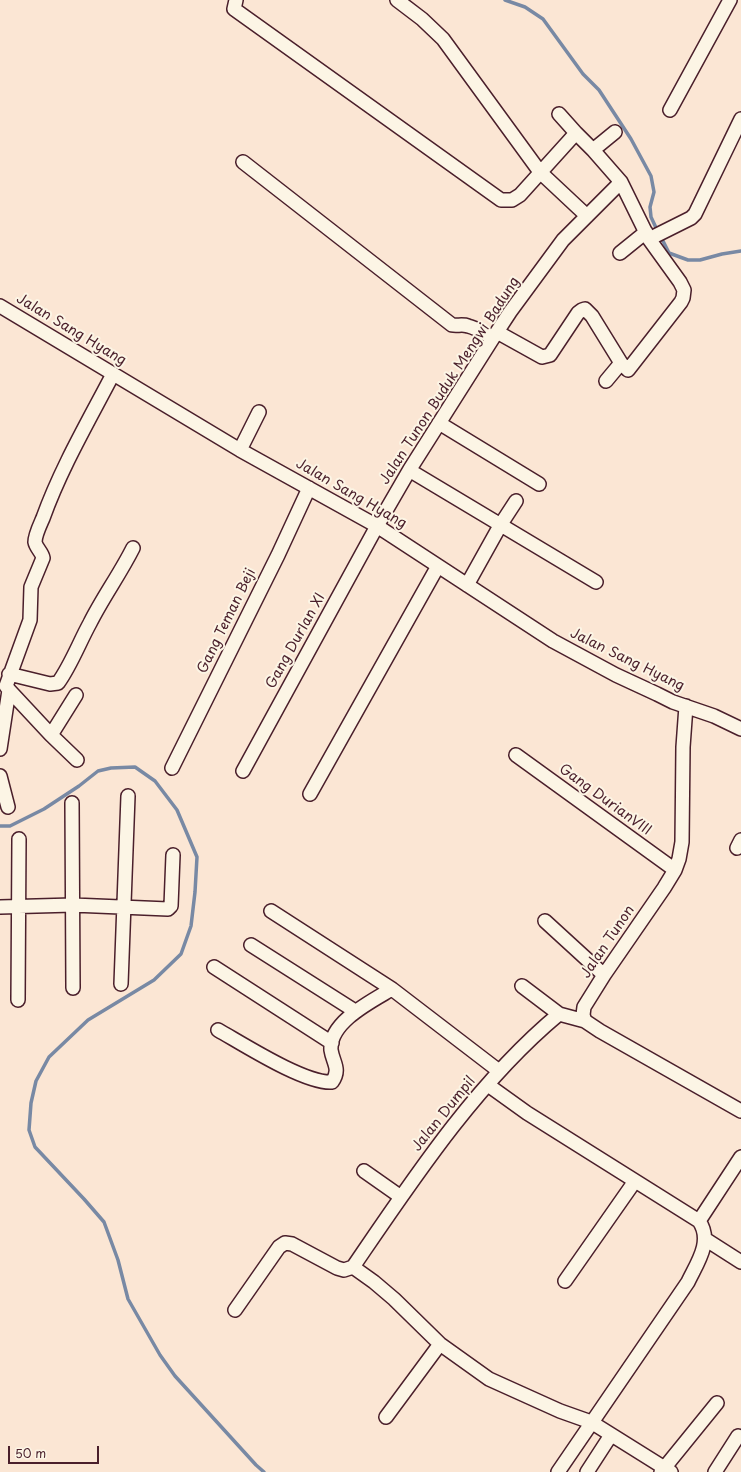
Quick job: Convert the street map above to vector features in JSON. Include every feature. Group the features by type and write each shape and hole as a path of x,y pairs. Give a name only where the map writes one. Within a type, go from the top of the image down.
{"street":[{"path":"236,0 234,9 501,200 507,201 517,198 576,133"},
{"path":"397,0 422,19 443,39 540,172 587,216"},
{"path":"670,110 730,0"},
{"path":"243,162 452,325 469,326 495,335 538,355 546,356 550,355 578,314 585,309 592,316 621,363 628,370 681,302 684,290 650,236 620,182 593,150 559,114"},
{"path":"620,253 650,236 691,218 697,209 741,119"},
{"path":"593,150 615,132"},
{"name":"Jalan Tunon Buduk Mengwi Badung","path":"377,526 410,469 510,312 563,240 620,182"},
{"name":"Jalan Sang Hyang","path":"0,306 240,450 377,526 553,641 616,675 686,706 714,716 741,729"},
{"path":"606,381 621,363"},
{"path":"0,749 6,683 30,620 31,587 43,558 36,544 36,538 68,460 113,374"},
{"path":"240,450 259,412"},
{"path":"439,424 539,484"},
{"path":"414,472 596,582"},
{"name":"Gang Teman Beji","path":"172,768 278,555 309,488"},
{"path":"467,585 501,524 516,501"},
{"name":"Gang DurIan XI","path":"243,771 377,526"},
{"path":"6,683 58,683 90,622 108,590 124,566 133,548"},
{"path":"310,794 438,566"},
{"path":"6,683 51,735 77,760"},
{"path":"51,735 76,695"},
{"name":"Jalan Tunon","path":"585,1021 583,1016 584,1006 664,888 675,870 679,859 682,842 682,747 686,706"},
{"name":"Gang DurianVIII","path":"516,755 675,870"},
{"path":"0,776 8,807"},
{"path":"121,984 128,796"},
{"path":"72,803 73,988"},
{"path":"18,1000 20,906 19,840"},
{"path":"0,907 73,905 170,909 173,855"},
{"path":"271,911 392,989 499,1071"},
{"path":"545,921 604,975"},
{"path":"251,945 355,1011"},
{"path":"214,967 332,1043"},
{"path":"522,986 559,1014 585,1021 741,1111"},
{"path":"218,1030 311,1079 332,1082 336,1076 336,1071 331,1049 338,1029 355,1011 392,989"},
{"name":"Jalan Dumpil","path":"353,1267 421,1169 499,1071 559,1014"},
{"path":"488,1085 527,1113 699,1221 703,1227 705,1240 703,1252 688,1282 558,1472"},
{"path":"699,1221 741,1157"},
{"path":"364,1171 401,1197"},
{"path":"565,1281 636,1181"},
{"path":"705,1240 741,1262"},
{"path":"235,1310 280,1246 285,1243 292,1244 337,1268 344,1270 353,1267 394,1299 440,1344 494,1382 591,1422 666,1470 717,1403"},
{"path":"386,1417 440,1344"},
{"path":"587,1472 611,1435"},
{"path":"715,1472 738,1436"}],"waterway":[{"path":"505,0 525,7 543,19 583,74 599,90 631,139 651,176 654,192 650,207 651,217 658,232"},
{"path":"661,237 669,253 688,260 700,260 741,251"},
{"path":"0,826 10,826 44,809 79,786 98,771 111,768 135,767 155,781 177,810 197,857 191,926 181,954 154,980 88,1020 49,1057 36,1081 31,1103 29,1130 35,1147 104,1222 118,1260 128,1299 160,1355 175,1376 264,1472"}]}
